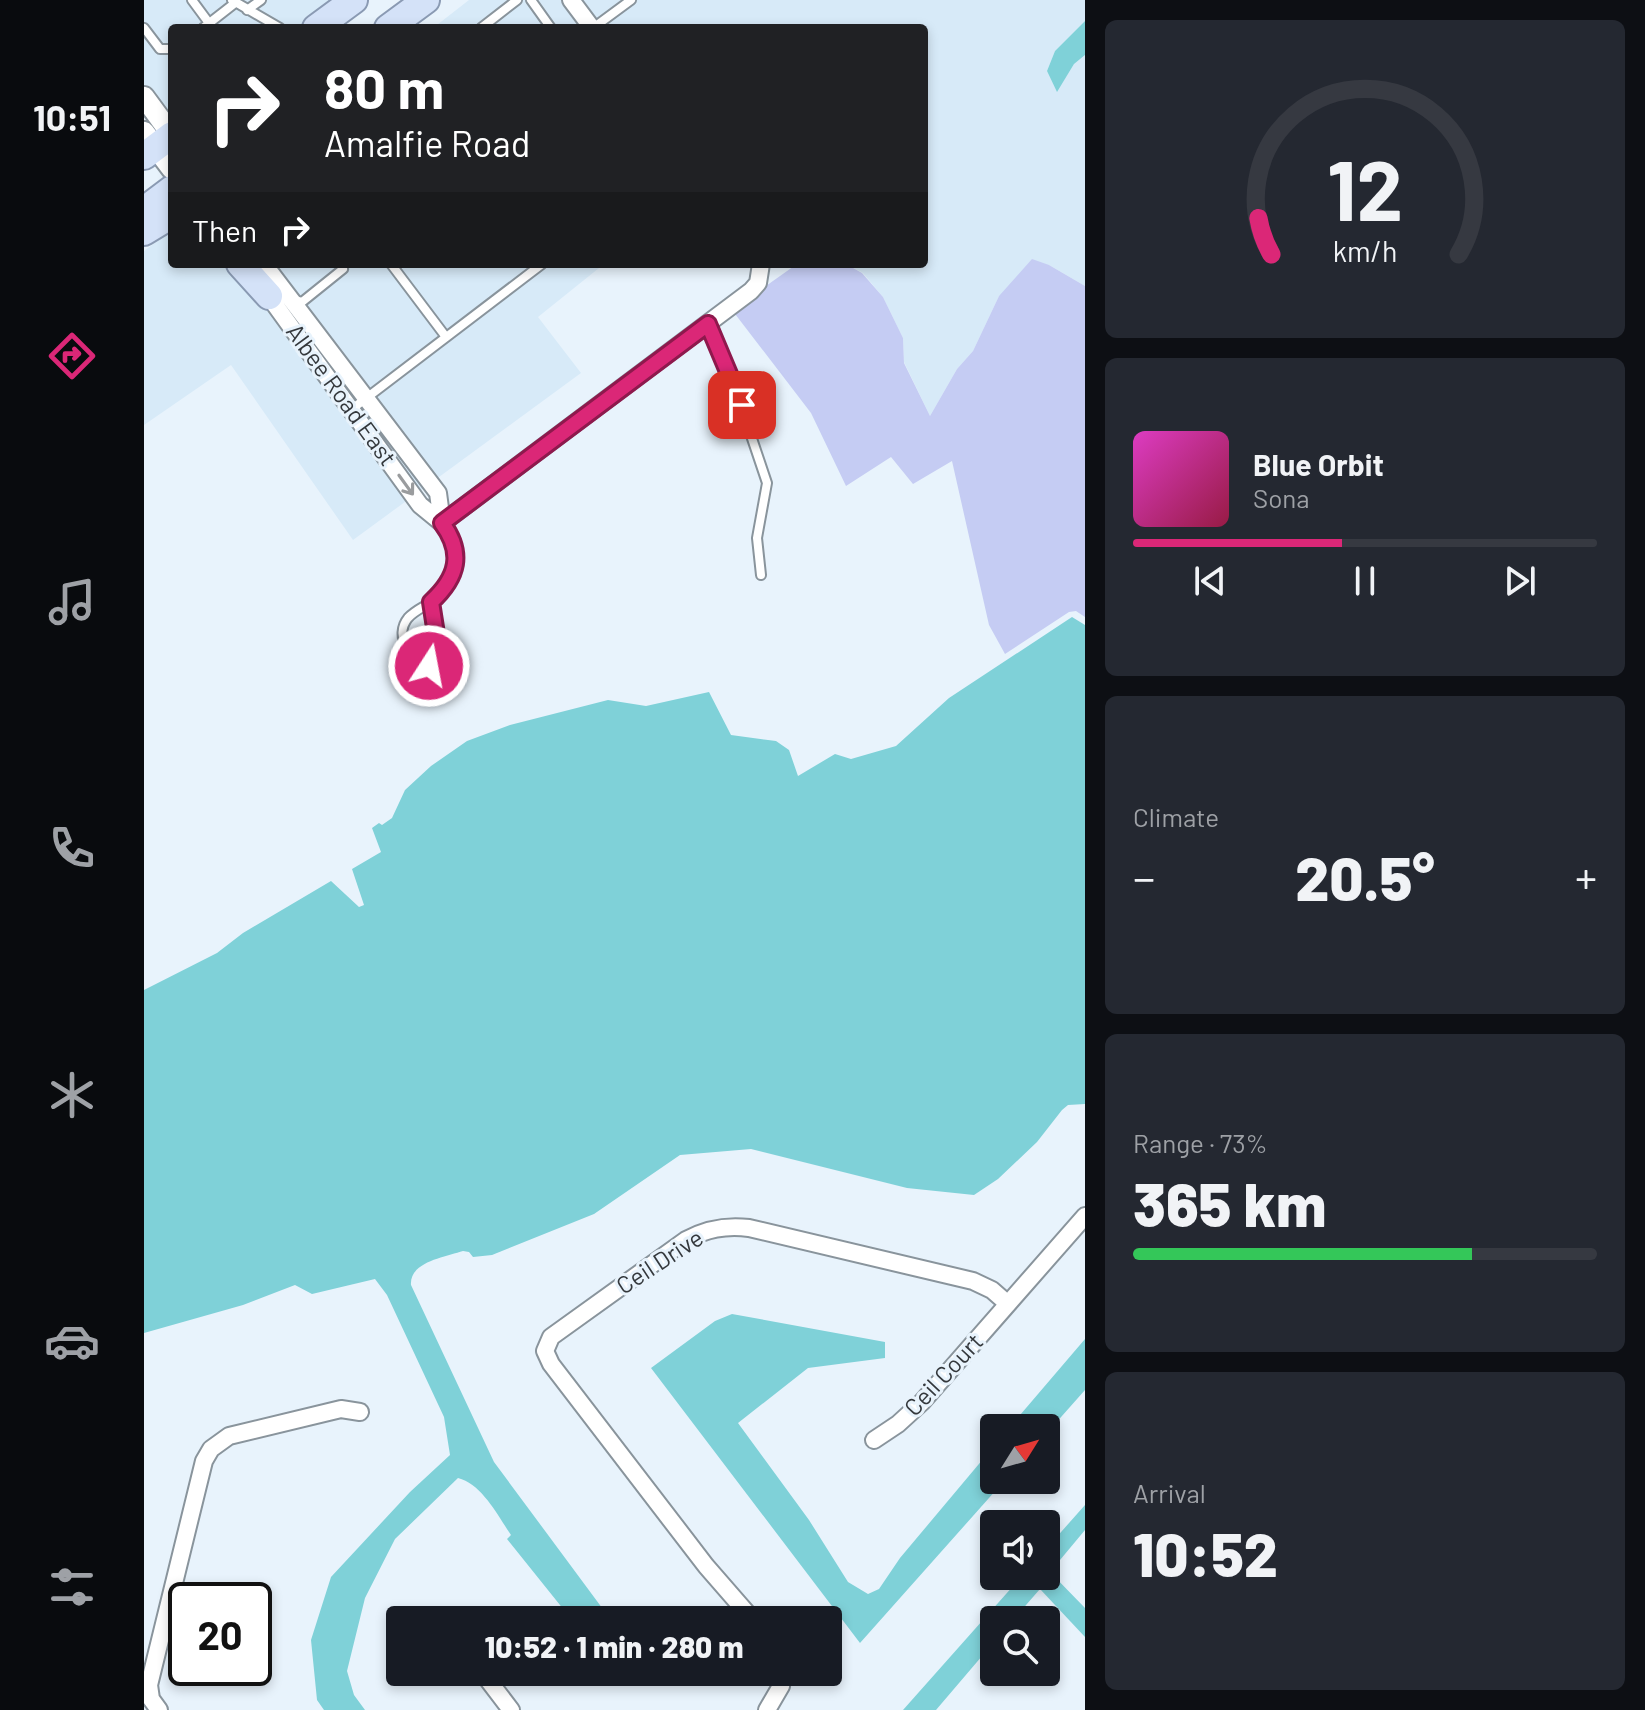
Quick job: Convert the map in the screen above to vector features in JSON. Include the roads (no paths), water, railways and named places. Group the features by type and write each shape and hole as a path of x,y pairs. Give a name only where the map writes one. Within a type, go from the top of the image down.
{"main road":[{"path":"321,24 354,0"},
{"path":"393,24 426,0"},
{"path":"144,210 168,192"},
{"path":"144,232 168,217"},
{"path":"246,268 280,298"}],"street":[{"path":"571,0 589,24"},
{"path":"144,97 168,159"},
{"name":"Albee Road East","path":"266,268 280,298 352,409 420,505 442,523"},
{"path":"442,523 751,291 761,269"},
{"name":"Albee Road East","path":"280,298 368,397 438,493 442,523"},
{"path":"1008,1304 1085,1216"},
{"name":"Ceil Drive","path":"741,1606 706,1566 551,1364 545,1351 551,1337 686,1240 725,1227 749,1228 973,1281 992,1290 1008,1304"},
{"name":"Ceil Court","path":"874,1440 922,1402 1008,1304"},
{"path":"153,1708 149,1685 204,1461 211,1449 229,1436 341,1409 360,1412"},
{"path":"493,1686 511,1710"},
{"path":"767,1710 781,1686"}],"lane":[{"path":"192,0 205,24"},
{"path":"247,10 261,0"},
{"path":"486,24 517,0"},
{"path":"531,0 548,24"},
{"path":"598,24 631,0"},
{"path":"208,24 234,2 273,24"},
{"path":"144,28 160,49 168,49"},
{"path":"280,298 302,302 342,268"},
{"path":"394,268 446,337"},
{"path":"352,409 537,268"},
{"path":"708,324 732,379 767,483 757,538 761,575"},
{"name":"Albee Road East","path":"431,602 439,653 429,666 420,664 409,652 402,634 404,624 411,615 440,594 452,574 457,555 451,536 442,523"}]}
